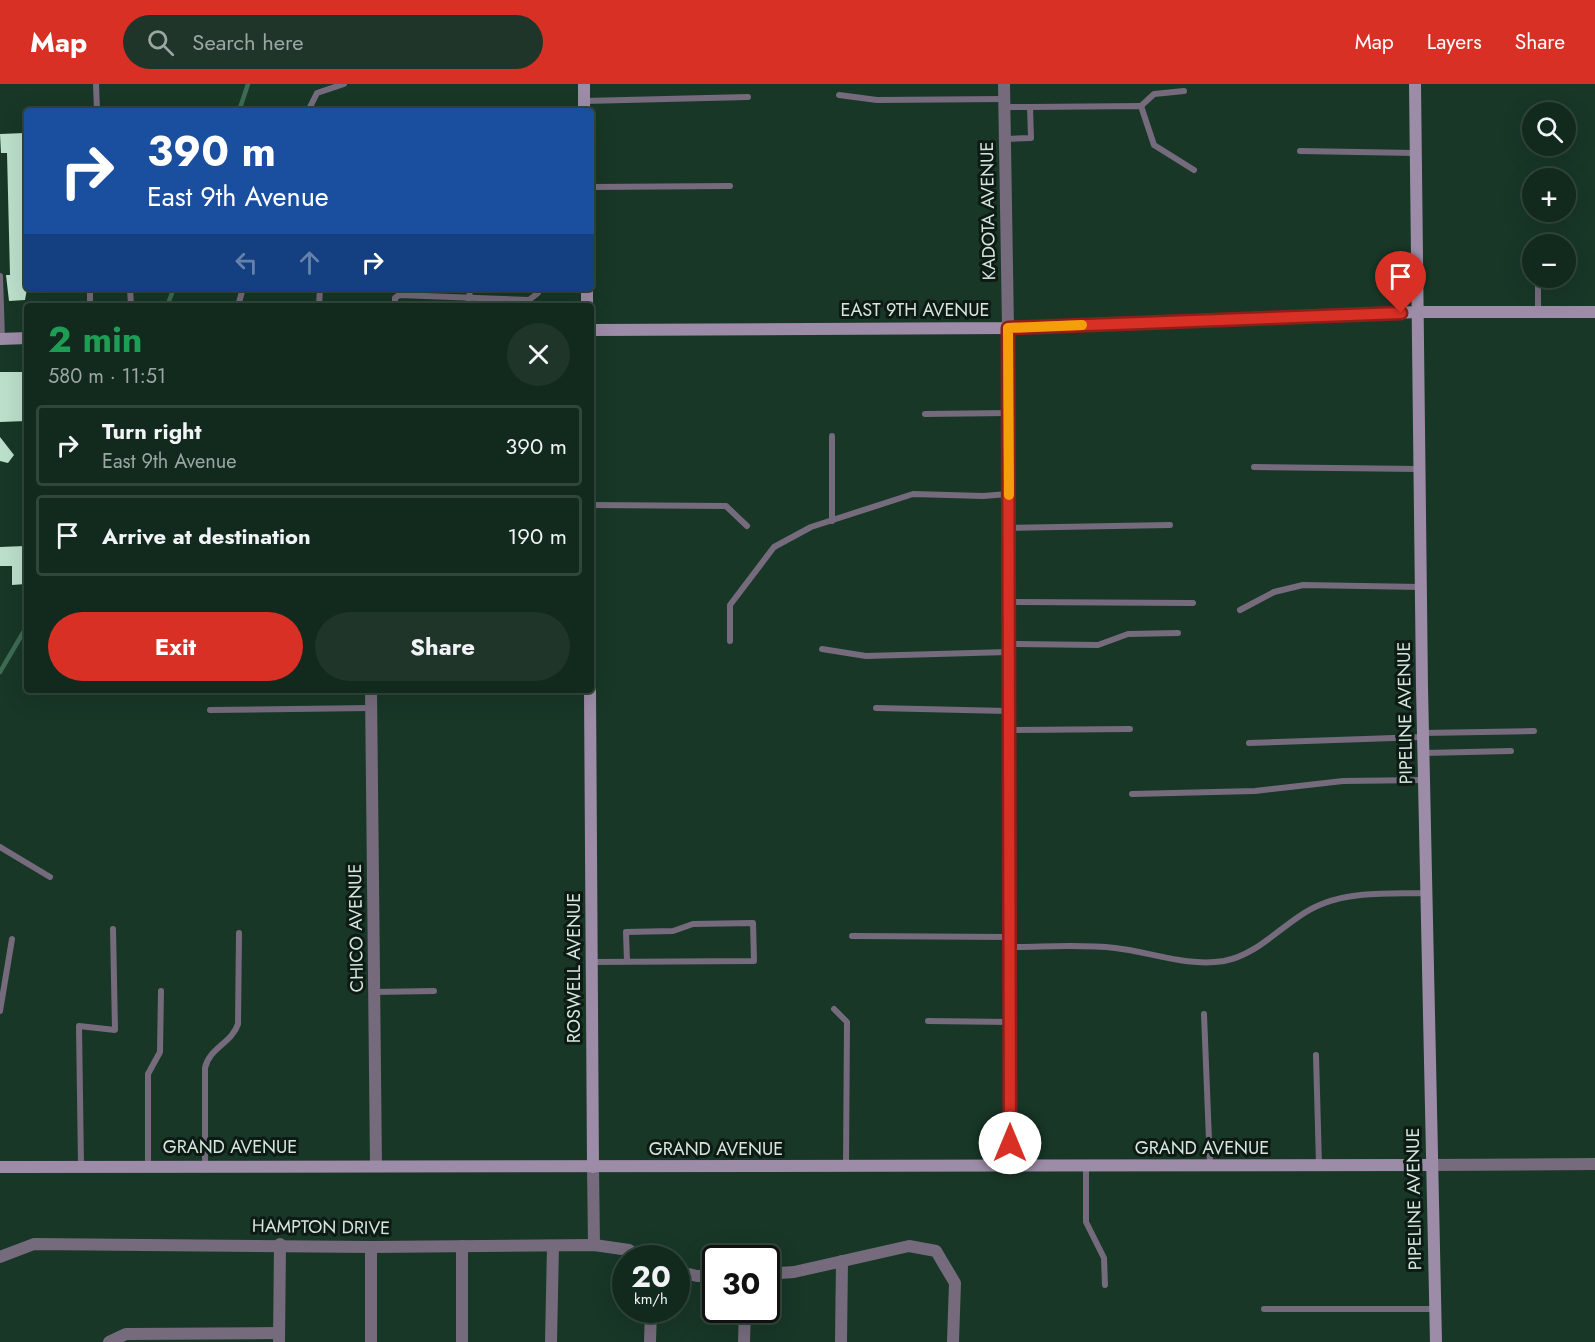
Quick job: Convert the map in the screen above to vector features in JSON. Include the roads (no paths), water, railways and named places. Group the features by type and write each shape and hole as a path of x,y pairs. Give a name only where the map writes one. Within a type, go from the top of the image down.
{"street":[{"path":"584,84 584,106"},
{"name":"KADOTA AVENUE","path":"1004,84 1009,413 1010,1166"},
{"name":"PIPELINE AVENUE","path":"1415,84 1423,753 1436,1342"},
{"name":"EAST 9TH AVENUE","path":"594,330 1008,328 1418,312 1595,312"},
{"path":"1,339 24,338"},
{"name":"CHICO AVENUE","path":"371,693 376,1166"},
{"name":"ROSWELL AVENUE","path":"590,693 594,1245"},
{"path":"1431,1165 1595,1164"},
{"name":"GRAND AVENUE","path":"0,1167 81,1165 593,1167 1431,1165"},
{"name":"HAMPTON DRIVE","path":"0,1257 33,1244 280,1244 371,1247 594,1245 612,1248"},
{"path":"109,1342 126,1334 279,1337 280,1244"},
{"path":"462,1246 462,1342"},
{"path":"551,1342 553,1246"},
{"path":"780,1273 795,1272 909,1246 936,1251 955,1282 953,1342"},
{"path":"371,1247 371,1342"},
{"path":"841,1342 842,1261"},
{"path":"650,1342 651,1323"},
{"path":"744,1342 745,1323"}],"lane":[{"path":"96,84 97,108"},
{"path":"310,108 317,93 344,84"},
{"path":"839,95 877,100 1004,103 1030,107 1142,106 1154,94 1184,91"},
{"path":"584,106 748,97"},
{"path":"1142,106 1154,145 1194,170"},
{"path":"1005,139 1031,138 1030,107"},
{"path":"1300,151 1416,153"},
{"path":"594,187 730,186"},
{"path":"0,276 1,339"},
{"path":"1538,288 1538,312"},
{"path":"469,299 470,291"},
{"path":"395,303 395,298 399,295 529,300 538,291"},
{"path":"925,414 1009,413"},
{"path":"832,436 832,520"},
{"path":"1254,467 1420,469"},
{"path":"730,641 730,605 774,547 811,527 913,494 983,496 1009,494"},
{"path":"594,505 726,506 747,526"},
{"path":"1009,528 1170,525"},
{"path":"1240,610 1274,592 1303,585 1421,587"},
{"path":"1009,602 1193,603"},
{"path":"822,649 866,656 1098,645 1128,634 1178,633"},
{"path":"210,711 371,708"},
{"path":"876,708 1009,711"},
{"path":"1009,730 1130,729"},
{"path":"1249,743 1534,731"},
{"path":"1423,753 1511,751"},
{"path":"1132,794 1255,791 1343,781 1424,780"},
{"path":"0,847 50,877"},
{"path":"852,936 1112,948 1171,960 1222,961 1240,957 1294,918 1322,904 1357,895 1426,893"},
{"path":"592,962 627,962 754,961 753,923 693,924 673,931 626,932 627,962"},
{"path":"81,1165 79,1026 115,1030 113,929"},
{"path":"205,1165 205,1068 208,1057 232,1035 238,1024 239,933"},
{"path":"0,1011 12,939"},
{"path":"148,1165 148,1074 160,1052 161,991"},
{"path":"374,992 434,992"},
{"path":"834,1009 847,1022 846,1166"},
{"path":"1204,1014 1210,1166"},
{"path":"928,1021 1010,1022"},
{"path":"1316,1055 1319,1165"},
{"path":"1086,1166 1086,1222 1104,1258 1106,1285"},
{"path":"1264,1309 1435,1309"}],"waterway":[{"path":"240,108 248,84"},
{"path":"168,303 173,291"},
{"path":"0,672 24,631"}]}
